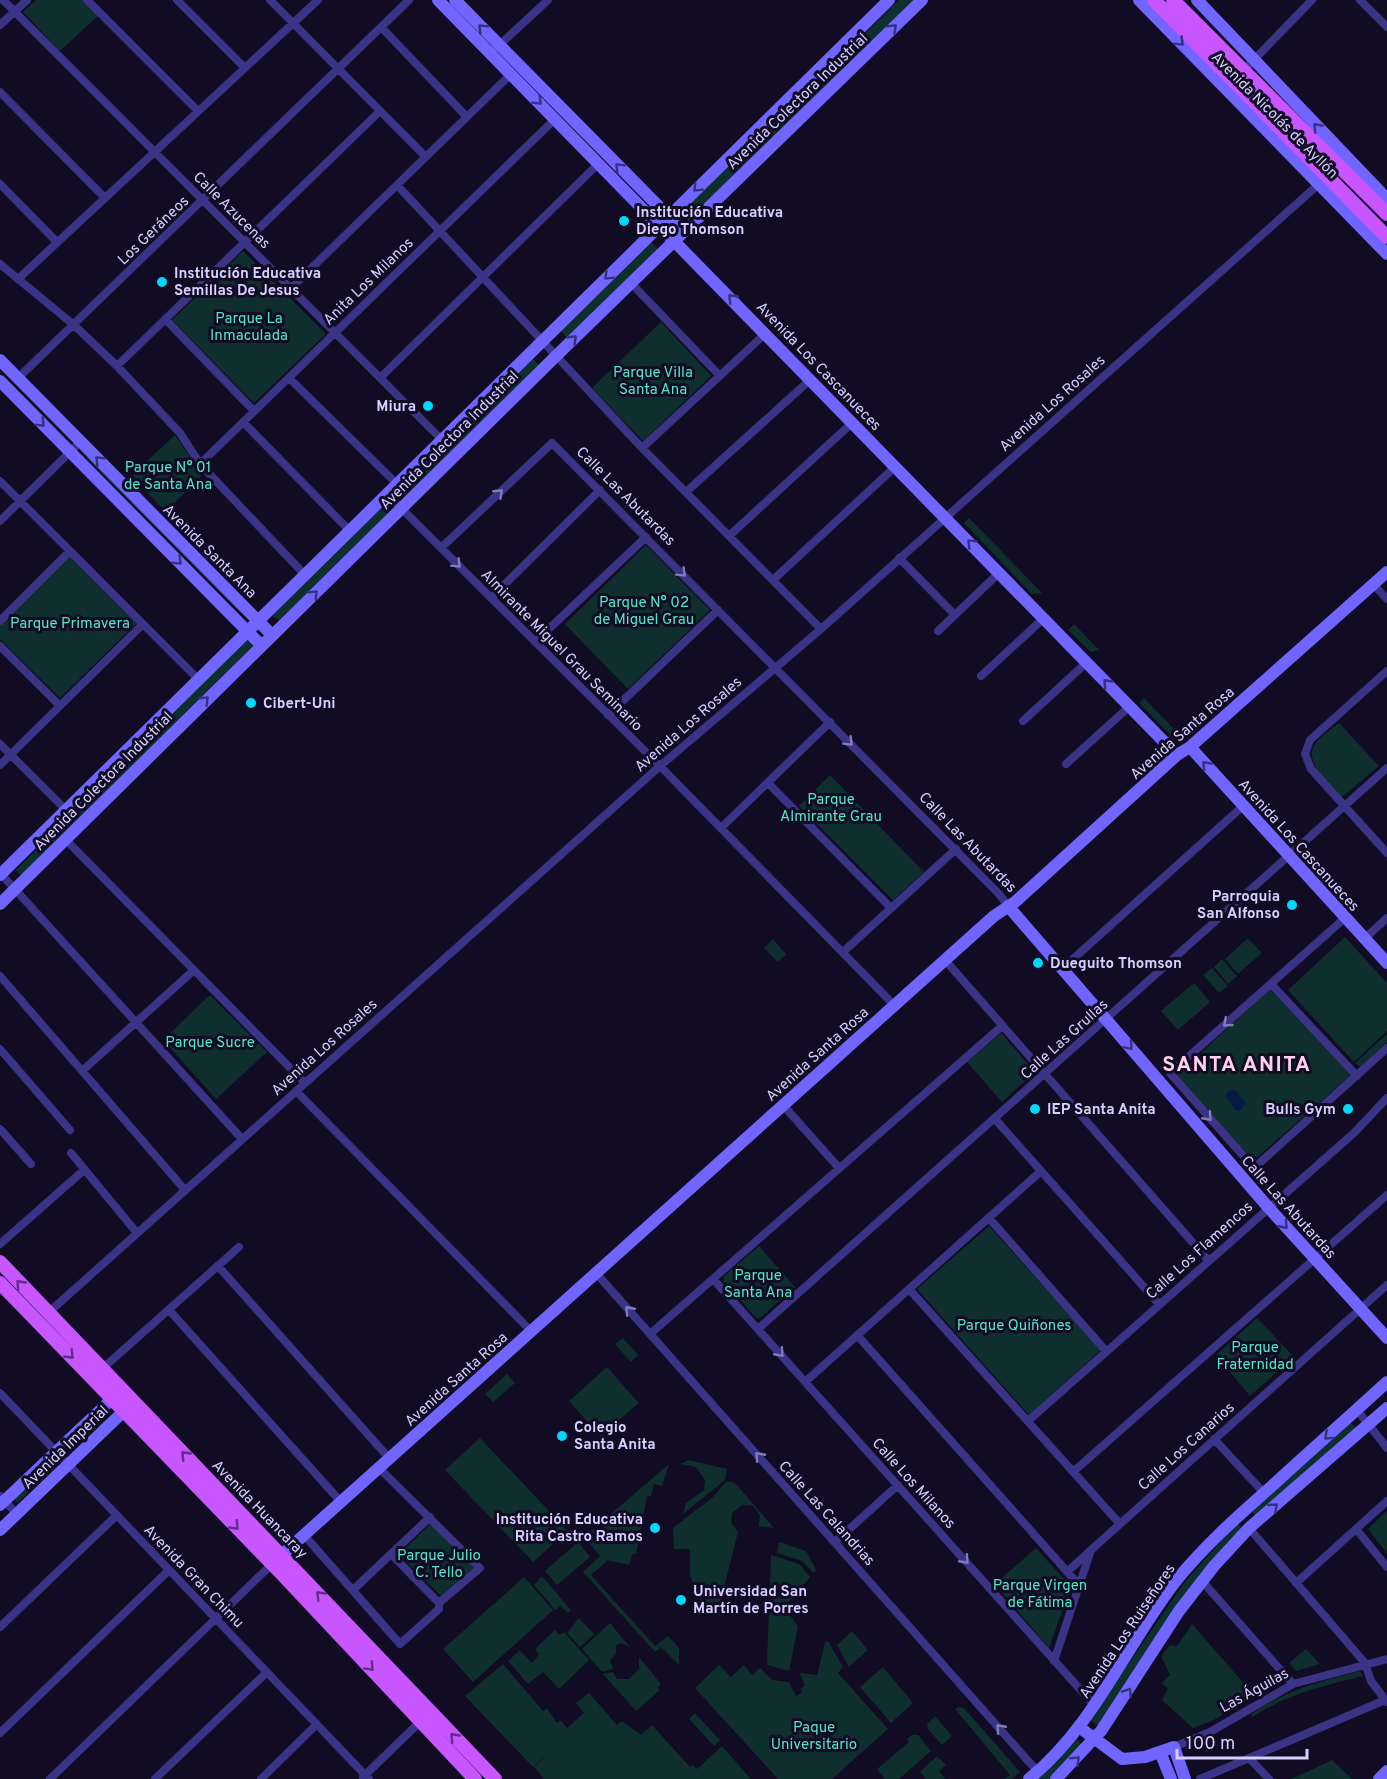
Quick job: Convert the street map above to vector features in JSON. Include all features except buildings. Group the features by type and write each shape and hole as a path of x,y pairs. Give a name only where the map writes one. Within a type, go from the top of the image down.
{"main road":[{"name":"Avenida Nicolás de Ayllón","path":"1154,0 1332,170 1386,209"},
{"name":"Avenida Nicolás de Ayllón","path":"1173,0 1243,71 1332,170 1387,237"},
{"path":"1349,212 1374,224"},
{"name":"Avenida Huancaray","path":"0,1262 102,1369 475,1779"},
{"name":"Avenida Huancaray","path":"0,1283 112,1399 277,1560 495,1779"}],"street":[{"name":"Calle Azucenas","path":"3,0 442,440"},
{"path":"0,25 27,0"},
{"path":"87,0 198,111"},
{"path":"177,0 245,68"},
{"path":"270,0 426,157"},
{"path":"18,279 56,241 318,0"},
{"name":"Los Geráneos","path":"18,378 409,0"},
{"name":"Avenida Los Cascanueces","path":"438,0 495,49 664,221"},
{"name":"Avenida Los Cascanueces","path":"455,0 495,49 511,74 599,163 680,236 811,380 1177,755"},
{"path":"495,49 548,0"},
{"name":"Avenida Colectora Industrial","path":"0,874 889,0"},
{"name":"Avenida Colectora Industrial","path":"0,904 261,645 922,0"},
{"name":"Avenida Nicolás de Ayllón","path":"1139,0 1332,170"},
{"name":"Avenida Nicolás de Ayllón","path":"1197,0 1254,60 1332,170 1349,212 1387,254"},
{"path":"1243,71 1312,0"},
{"path":"1360,0 1387,27"},
{"path":"381,27 467,117"},
{"path":"834,54 849,71"},
{"path":"291,288 511,74"},
{"path":"0,92 104,197"},
{"path":"117,366 380,111"},
{"name":"Anita Los Milanos","path":"200,464 555,119"},
{"path":"381,377 599,163"},
{"name":"Avenida Los Rosales","path":"48,1313 660,766 821,629 1332,170"},
{"path":"0,184 56,241"},
{"path":"397,185 642,448 821,629"},
{"path":"0,264 74,325 117,366 180,433 200,464 305,575"},
{"path":"631,283 720,376"},
{"path":"165,319 254,411"},
{"path":"642,448 766,333"},
{"name":"Avenida Santa Ana","path":"0,360 272,635"},
{"path":"289,378 397,484"},
{"path":"686,492 811,380"},
{"name":"Avenida Santa Ana","path":"0,381 261,645"},
{"path":"243,422 350,531"},
{"path":"729,536 853,422"},
{"path":"0,521 81,441"},
{"name":"Calle Las Abutardas","path":"441,548 552,442 956,849 1268,1207 1387,1338"},
{"path":"772,580 896,466"},
{"path":"0,480 198,680"},
{"path":"491,598 600,490"},
{"name":"Almirante Miguel Grau Seminario","path":"387,494 660,766 894,1005"},
{"path":"535,642 646,537"},
{"path":"0,621 70,551"},
{"path":"899,558 955,615"},
{"path":"938,630 1000,572"},
{"name":"Avenida Santa Rosa","path":"277,1560 998,912 1008,906 1177,755 1190,747 1387,572"},
{"path":"1373,584 1387,599"},
{"path":"608,715 718,610"},
{"path":"981,676 1044,618"},
{"path":"0,765 143,624"},
{"path":"0,646 60,706"},
{"path":"1023,721 1087,662"},
{"path":"1387,671 1310,740 1305,749 1306,760 1387,853"},
{"path":"1066,764 1130,706"},
{"path":"721,828 830,722"},
{"path":"0,744 66,810"},
{"name":"Avenida Los Cascanueces","path":"1190,747 1387,963"},
{"name":"Calle Las Grullas","path":"758,1329 1387,768"},
{"path":"768,783 891,908"},
{"path":"1062,969 1243,806"},
{"path":"66,840 305,1083"},
{"path":"843,952 956,849"},
{"path":"0,874 242,1139"},
{"path":"1345,918 1170,1073 1254,1168 1387,1048"},
{"path":"1364,939 1387,918"},
{"path":"945,960 1208,1260"},
{"path":"82,1071 194,970"},
{"path":"0,976 185,1190"},
{"path":"1271,984 1357,1076"},
{"path":"650,1334 1002,1026"},
{"path":"0,1049 70,1130"},
{"path":"296,1091 531,1331"},
{"name":"Calle Los Flamencos","path":"1028,1421 1355,1132 1387,1098"},
{"path":"783,1105 839,1168"},
{"path":"995,1119 1159,1304"},
{"path":"0,1130 31,1164"},
{"path":"71,1153 137,1233"},
{"path":"0,1244 84,1170"},
{"path":"805,1382 1041,1172"},
{"path":"1073,1472 1387,1195"},
{"path":"989,1218 1106,1351"},
{"path":"102,1369 239,1247"},
{"path":"218,1266 389,1458"},
{"name":"Calle Las Calandrias","path":"596,1273 835,1542 1034,1775"},
{"name":"Calle Los Milanos","path":"713,1278 1095,1706"},
{"name":"Calle Los Canarios","path":"1054,1661 1091,1550 1387,1285"},
{"path":"909,1289 1120,1524"},
{"path":"169,1310 341,1502"},
{"path":"857,1335 1079,1585"},
{"name":"Avenida Los Ruiseñores","path":"1034,1775 1079,1727 1095,1706 1175,1582 1204,1549 1387,1382"},
{"name":"Avenida Gran Chimu","path":"0,1393 317,1724 365,1778"},
{"name":"Avenida Imperial","path":"2,1501 112,1399"},
{"path":"1056,1779 1094,1739 1202,1581 1250,1528 1387,1408"},
{"path":"1357,1410 1387,1448"},
{"name":"Avenida Imperial","path":"0,1530 124,1411"},
{"path":"1214,1439 1264,1493"},
{"path":"304,1535 400,1644 439,1609 440,1603 480,1568 379,1468"},
{"path":"835,1542 898,1485"},
{"path":"2,1501 17,1514"},
{"path":"1296,1583 1387,1501"},
{"path":"0,1628 117,1515"},
{"path":"353,1590 430,1517"},
{"path":"1200,1779 1386,1701 1371,1681 1365,1663 1250,1528"},
{"path":"1356,1528 1387,1567"},
{"path":"1067,1572 1091,1550"},
{"path":"391,1554 440,1603"},
{"path":"50,1779 277,1560"},
{"path":"0,1733 170,1570"},
{"path":"1202,1581 1293,1684"},
{"name":"Las Águilas","path":"1079,1727 1122,1759 1162,1757 1176,1752 1293,1684 1387,1659"},
{"path":"155,1779 267,1672"},
{"path":"365,1778 421,1721"},
{"path":"261,1779 317,1724"},
{"path":"1176,1752 1185,1779"},
{"path":"1162,1757 1171,1779"},
{"path":"1249,1758 1269,1779"},
{"path":"1379,1779 1387,1771"}],"green space":[{"path":"36,0 84,0 99,15 60,51 23,12"},
{"path":"899,0 915,0 850,61 845,53"},
{"path":"839,61 845,67 692,218 683,210"},
{"path":"651,242 659,250 568,339 560,330"},
{"name":"Parque La Inmaculada","path":"243,251 326,334 254,403 172,320"},
{"name":"Parque Villa Santa Ana","path":"661,322 711,376 643,441 592,388"},
{"path":"532,358 540,366 404,499 396,490"},
{"name":"Parque N° 01 de Santa Ana","path":"175,435 202,475 166,512 131,476"},
{"path":"89,455 243,607 239,611 87,459"},
{"path":"379,506 388,514 279,620 271,615"},
{"path":"969,518 1042,593 1032,594 964,523"},
{"name":"Parque N° 02 de Miguel Grau","path":"646,545 710,610 628,689 565,624"},
{"name":"Parque Primavera","path":"71,555 137,623 60,698 0,639 0,626"},
{"path":"1074,624 1099,650 1091,652 1068,630"},
{"path":"246,639 253,646 21,876 16,870"},
{"path":"1144,698 1180,735 1175,740 1139,703"},
{"path":"1339,723 1379,766 1342,797 1320,774 1312,752 1319,739"},
{"name":"Parque Almirante Grau","path":"830,775 924,872 893,900 799,806"},
{"path":"1345,937 1387,983 1387,1031 1354,1062 1288,990"},
{"path":"1248,938 1262,953 1238,974 1225,959"},
{"path":"773,939 786,954 778,962 764,948"},
{"path":"1222,959 1237,976 1228,984 1214,967"},
{"path":"1212,968 1228,986 1219,993 1203,975"},
{"path":"1194,983 1210,1002 1178,1030 1161,1011"},
{"path":"1270,989 1351,1075 1253,1161 1177,1075"},
{"name":"Parque Sucre","path":"210,995 267,1052 216,1099 163,1040"},
{"path":"1001,1033 1035,1072 1002,1102 967,1062"},
{"path":"1387,1034 1387,1042 1360,1067 1355,1063"},
{"name":"Parque Quiñones","path":"989,1226 1101,1350 1029,1415 917,1289"},
{"name":"Parque Santa Ana","path":"759,1246 795,1287 760,1318 756,1318 723,1277"},
{"name":"Parque Fraternidad","path":"1257,1318 1294,1357 1250,1396 1216,1355"},
{"path":"623,1338 638,1355 631,1362 615,1344"},
{"path":"607,1367 639,1403 600,1436 569,1401"},
{"path":"507,1374 515,1383 493,1402 485,1394"},
{"path":"101,1413 107,1419 69,1453 66,1450"},
{"path":"1351,1423 1357,1429 1256,1517 1252,1512"},
{"path":"480,1438 568,1531 533,1562 445,1470"},
{"path":"54,1460 58,1466 17,1503 14,1499"},
{"path":"689,1460 727,1469 725,1480 683,1514 686,1503 704,1490 705,1480 696,1467 680,1464"},
{"path":"669,1464 662,1486 654,1484 651,1496 647,1496 636,1554 633,1553 629,1565 608,1560 591,1575 655,1646 668,1636 679,1648 679,1665 661,1647 655,1652 583,1572 600,1556 584,1537"},
{"path":"726,1482 734,1482 774,1528 759,1526 760,1515 753,1506 742,1505 732,1513 731,1523 738,1532 720,1603 717,1603 710,1613 699,1609 699,1596 690,1576 690,1549 674,1549 673,1528 713,1497"},
{"path":"1387,1511 1387,1553 1368,1529"},
{"name":"Parque Julio C. Tello","path":"431,1523 474,1564 473,1571 441,1596 399,1555"},
{"path":"1237,1523 1242,1528 1098,1726 1090,1720 1184,1583"},
{"path":"578,1542 590,1557 557,1585 545,1571"},
{"path":"779,1542 806,1551 816,1570 813,1573 802,1561 777,1553"},
{"name":"Parque Virgen de Fátima","path":"1036,1548 1071,1587 1049,1648 995,1584"},
{"path":"771,1555 799,1564 810,1577 784,1607 798,1626 789,1671 767,1665"},
{"path":"542,1576 571,1610 568,1613 560,1606 555,1610 534,1585"},
{"path":"524,1577 553,1610 473,1682 443,1649"},
{"path":"579,1618 594,1634 580,1647 567,1633"},
{"path":"610,1623 630,1647 621,1643 616,1645 616,1654 610,1660 613,1669 602,1672 582,1649"},
{"path":"1192,1624 1253,1694 1214,1720 1193,1728 1162,1700 1168,1689 1162,1683 1170,1675 1161,1656 1170,1645 1177,1646"},
{"path":"555,1630 560,1635 564,1632 589,1660 559,1689 543,1672 528,1684 508,1661 520,1650 532,1663 539,1654 535,1649"},
{"path":"852,1631 868,1650 849,1667 837,1645"},
{"name":"Paque Universitario","path":"828,1641 843,1667 838,1673 888,1729 832,1779 778,1779 695,1688 719,1665 731,1677 744,1665 752,1675 760,1668 772,1680 789,1682 796,1696 802,1693 801,1688 805,1686 800,1673 817,1675 825,1643"},
{"path":"1306,1649 1320,1664 1296,1671 1289,1663"},
{"path":"639,1657 661,1684 658,1687 660,1690 636,1711 603,1674 613,1672 617,1679 629,1679 639,1669"},
{"path":"503,1664 543,1711 547,1708 557,1723 560,1720 567,1728 584,1713 576,1703 589,1693 617,1725 622,1721 641,1735 652,1725 690,1767 693,1765 697,1769 722,1746 751,1779 544,1779 534,1767 553,1748 533,1767 465,1696"},
{"path":"883,1667 913,1703 891,1723 860,1687"},
{"path":"1360,1671 1363,1676 1320,1687 1278,1702 1252,1717 1251,1714 1290,1693"},
{"path":"964,1708 1020,1772 1012,1779 1005,1779 1010,1775 955,1709"},
{"path":"695,1713 720,1740 714,1746 689,1719"},
{"path":"935,1716 952,1736 942,1745 928,1729 927,1724"},
{"path":"912,1735 918,1735 931,1751 899,1779 885,1779 877,1769 909,1742 907,1739"},
{"path":"1077,1739 1082,1744 1049,1779 1039,1779"},
{"path":"937,1756 946,1765 939,1771 945,1779 926,1779 920,1772"},
{"path":"1332,1760 1352,1779 1292,1779"}],"water":[{"path":"1230,1090 1235,1090 1245,1102 1242,1110 1236,1111 1225,1095"}],"place":[{"name":"Institución Educativa Diego Thomson","path":"624,221"},
{"name":"Institución Educativa Semillas De Jesus","path":"162,282"},
{"name":"Miura","path":"428,406"},
{"name":"Cibert-Uni","path":"251,703"},
{"name":"Parroquia San Alfonso","path":"1292,905"},
{"name":"Dueguito Thomson","path":"1038,963"},
{"name":"IEP Santa Anita","path":"1035,1109"},
{"name":"Bulls Gym","path":"1348,1109"},
{"name":"Colegio Santa Anita","path":"562,1436"},
{"name":"Institución Educativa Rita Castro Ramos","path":"655,1528"},
{"name":"Universidad San Martín de Porres","path":"681,1600"}],"district":[{"name":"SANTA ANITA","path":"1237,1064"}]}
